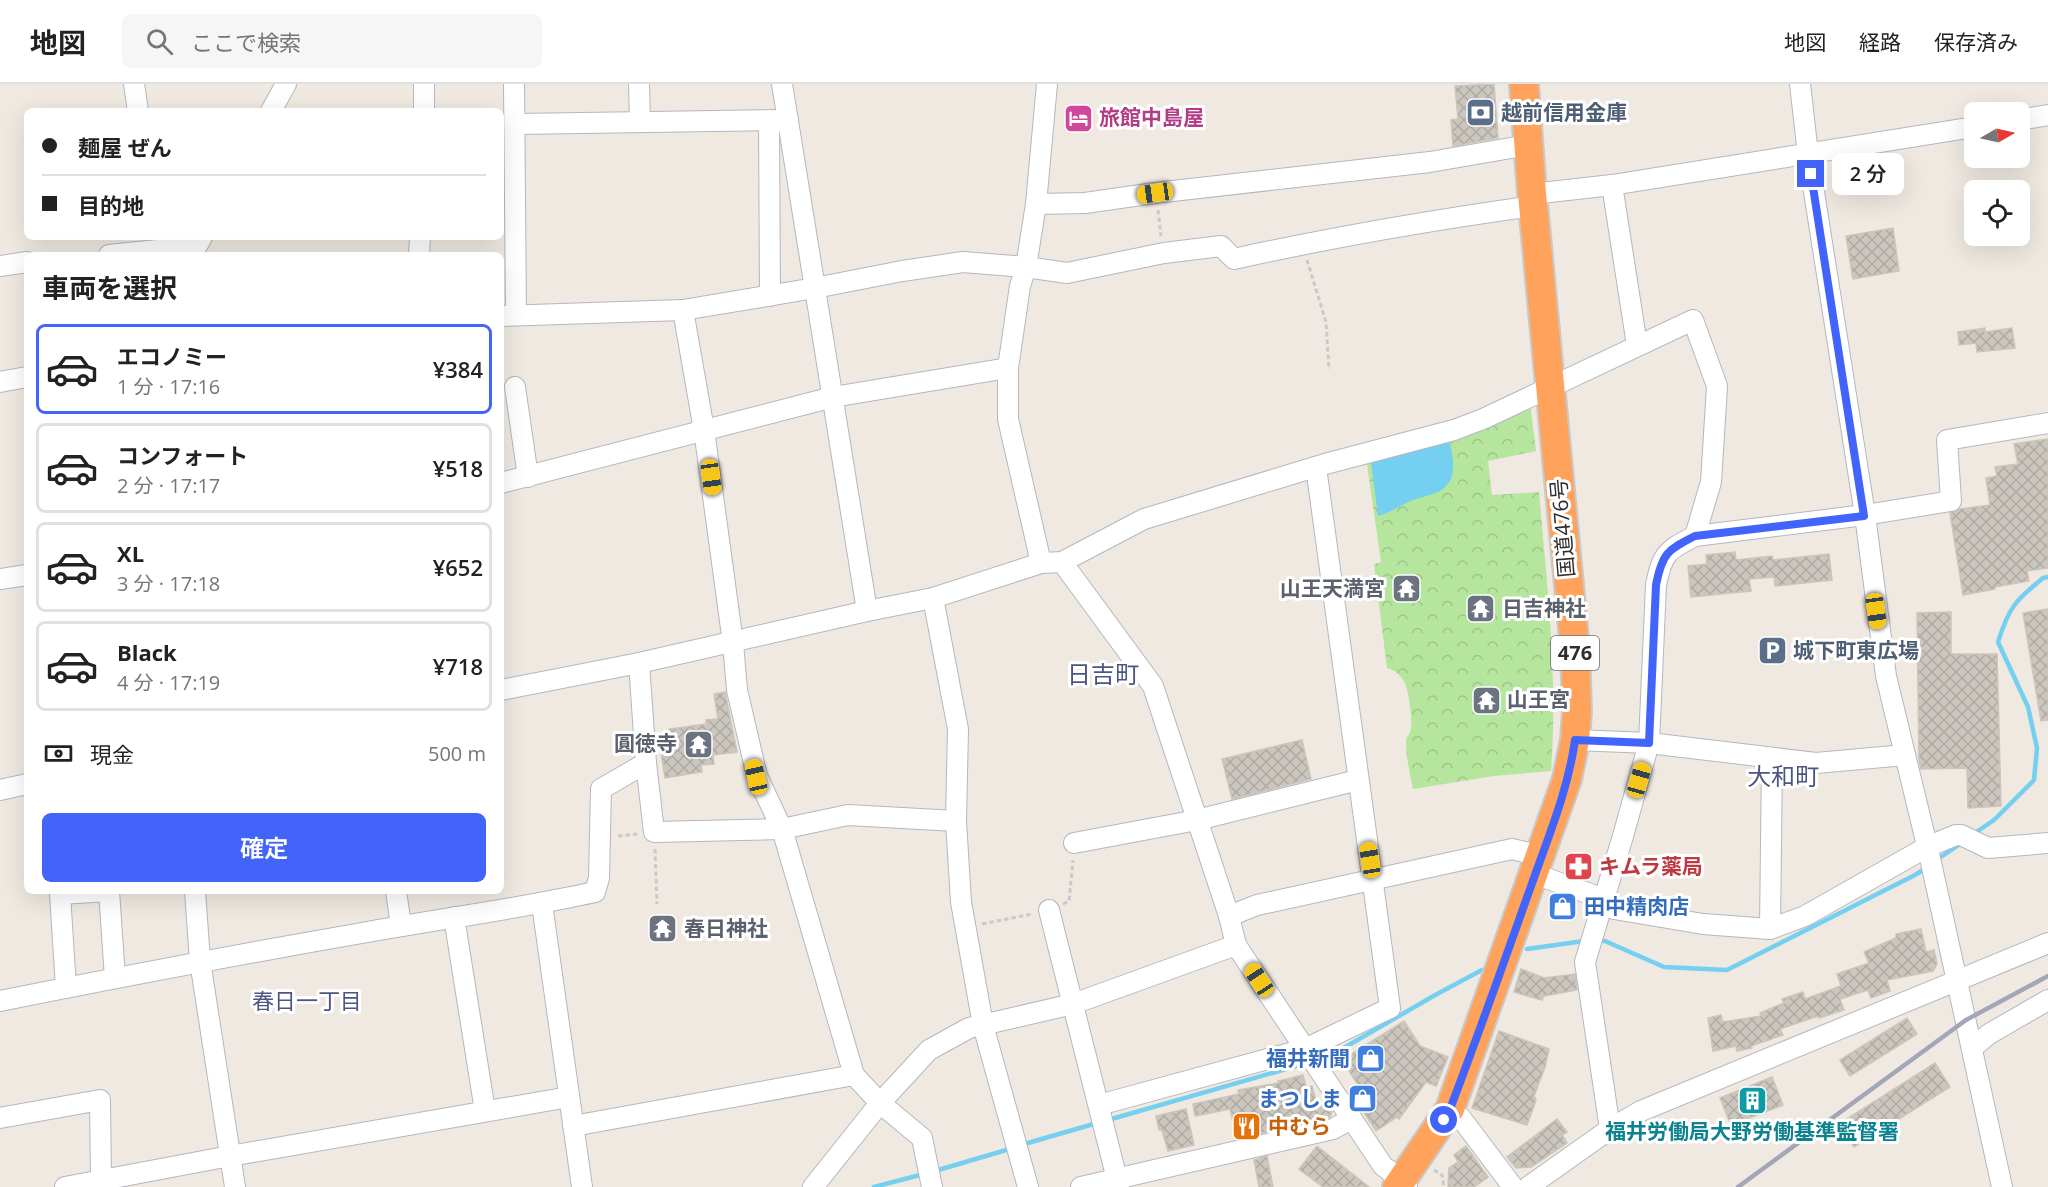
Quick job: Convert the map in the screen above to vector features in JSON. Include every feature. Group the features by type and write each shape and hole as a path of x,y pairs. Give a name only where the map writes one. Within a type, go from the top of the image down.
{"highway":[{"name":"国道476号","path":"1402,1185 1450,1109 1538,865 1567,779 1575,740 1577,711 1575,649 1532,200 1524,84"}],"street":[{"path":"134,84 138,108"},
{"path":"273,108 286,84"},
{"path":"424,84 424,108"},
{"path":"514,84 516,124 508,316 683,310 963,262 1067,273 1164,253 1221,246 1234,259 1612,185 1964,129"},
{"path":"639,84 640,122"},
{"path":"770,296 782,84"},
{"path":"1041,563 1008,419 1008,368 1020,286 1026,267 1036,204 1047,84"},
{"path":"1800,84 1808,154 1864,516 1886,676 1928,852 2002,1187"},
{"path":"2030,118 2048,115"},
{"path":"516,124 779,120"},
{"path":"779,120 815,288 867,611"},
{"path":"1036,204 1085,203 1430,162 1528,145"},
{"path":"1612,185 1637,345"},
{"path":"130,252 197,246 200,240"},
{"path":"0,266 24,262"},
{"path":"683,310 704,430 733,643 737,690 756,777 782,829 854,1075 880,1103 922,1138 932,1187"},
{"path":"504,689 733,643 867,611 933,598 1041,563 1062,562 1144,519 1316,467 1454,430 1483,419 1693,320 1717,387 1711,482 1695,536"},
{"path":"504,482 832,397 1008,368"},
{"path":"0,382 24,378"},
{"path":"515,387 528,477"},
{"path":"1610,1129 1585,962 1649,743 1656,585 1660,564 1672,548 1695,536 1864,516 1951,501 1947,440 2048,423"},
{"path":"1099,1105 1311,1057 1390,1008 1316,467"},
{"path":"1062,562 1153,686 1229,916 1236,945 1383,1166 1402,1185"},
{"path":"0,579 24,575"},
{"path":"933,598 958,729 956,821 961,902 983,1025 1028,1187"},
{"path":"639,663 646,763 654,832 782,829 848,815 956,821"},
{"path":"1575,740 1649,743 1816,763 1905,755"},
{"path":"1770,929 1772,758"},
{"path":"0,1001 200,961 542,904 595,892 599,878 601,789 646,763"},
{"path":"1074,843 1197,820 1358,780"},
{"path":"0,790 24,785"},
{"path":"1229,916 1257,905 1512,849 1604,899 1614,909 1702,924 1770,929 1805,916 1956,835 1988,848 2048,843"},
{"path":"60,894 66,988"},
{"path":"109,894 115,978"},
{"path":"195,894 200,961 234,1187"},
{"path":"396,894 401,926"},
{"path":"542,904 582,1187"},
{"path":"1049,910 1118,1183"},
{"path":"454,917 485,1111"},
{"path":"1528,1187 1610,1129 1641,1111 2048,943"},
{"path":"813,1187 880,1103 929,1050 969,1028 1073,1004 1236,945"},
{"path":"1972,1048 1989,1034 2048,1000"},
{"path":"573,1126 854,1075"},
{"path":"65,1187 569,1097"},
{"path":"0,1118 100,1100 101,1180"},
{"path":"1450,1109 1461,1118 1513,1187"},
{"path":"1081,1187 1118,1183 1334,1129 1352,1119"}],"path":[{"path":"1155,193 1164,253"},
{"path":"1302,244 1326,322 1329,370"},
{"path":"600,837 654,832 657,904"},
{"path":"1434,1170 1442,1175 1444,1187"}],"green space":[{"path":"1530,403 1536,451 1488,461 1492,495 1539,492 1552,666 1551,771 1494,776 1413,789 1406,748 1411,726 1408,694 1399,675 1387,668 1374,564 1381,562 1366,457"}],"water":[{"path":"1449,439 1453,468 1446,486 1440,491 1378,516 1371,462"}],"building":[{"path":"1494,84 1498,138 1453,146 1451,120 1458,119 1455,86"},
{"path":"1893,228 1899,271 1853,279 1846,236"},
{"path":"1985,328 1985,332 2012,328 2015,348 1977,352 1976,343 1959,345 1958,332"},
{"path":"2048,439 2048,568 2027,571 2029,581 1963,595 1950,513 1960,509 1990,505 1986,478 1997,476 1995,467 2018,464 2014,444"},
{"path":"1735,552 1736,560 1772,556 1773,560 1829,554 1832,580 1775,586 1774,577 1749,579 1751,591 1691,597 1688,566 1707,564 1706,555"},
{"path":"2048,609 2048,720 2041,721 2023,613"},
{"path":"1951,612 1951,654 1997,654 2001,806 1968,808 1967,768 1921,769 1917,613"},
{"path":"725,692 737,752 713,755 714,764 701,765 702,772 665,778 658,734 670,732 669,729 706,724 706,720 718,719 714,694"},
{"path":"1302,740 1311,779 1232,799 1222,759"},
{"path":"1921,929 1926,952 1934,950 1937,964 1933,971 1887,980 1890,991 1871,998 1868,990 1840,999 1844,1010 1780,1029 1783,1035 1751,1046 1752,1048 1737,1051 1736,1046 1713,1051 1708,1018 1721,1015 1723,1022 1761,1016 1760,1013 1784,1003 1782,999 1803,992 1805,999 1841,986 1837,974 1869,963 1864,952 1896,938 1896,934"},
{"path":"1521,969 1544,978 1575,974 1577,990 1544,996 1542,1000 1514,992"},
{"path":"1907,1018 1917,1034 1850,1076 1840,1060"},
{"path":"1404,1021 1420,1046 1448,1057 1436,1086 1426,1082 1399,1119 1397,1117 1376,1131 1351,1093 1360,1088 1342,1060"},
{"path":"1499,1031 1549,1049 1527,1125 1472,1108"},
{"path":"1935,1063 1950,1087 1854,1147 1839,1124"},
{"path":"1303,1075 1306,1087 1312,1086 1317,1104 1325,1102 1332,1112 1330,1117 1237,1139 1230,1109 1195,1116 1193,1104 1239,1094 1238,1090 1278,1083 1278,1081"},
{"name":"福井労働局大野労働基準監督署","path":"1772,1077 1783,1105 1731,1125 1720,1098"},
{"path":"1186,1109 1194,1145 1168,1151 1156,1116"},
{"path":"1557,1119 1567,1132 1562,1135 1567,1143 1531,1167 1516,1168 1507,1157"},
{"path":"1317,1146 1369,1187 1323,1187 1299,1169"},
{"path":"1466,1146 1488,1177 1474,1187 1448,1187 1449,1168 1458,1162 1454,1155"},
{"path":"1267,1156 1273,1187 1259,1187 1254,1160"}],"waterway":[{"path":"1972,835 1994,820 2034,780 2037,748 2028,707 1998,642 2006,620 2019,599 2043,578 2048,577"},
{"path":"1935,861 1963,842"},
{"path":"1596,941 1605,941 1664,967 1727,970 1926,868"},
{"path":"1527,949 1584,941"},
{"path":"1318,1060 1328,1057 1482,970"},
{"path":"1108,1120 1307,1063"},
{"path":"1021,1145 1097,1123"},
{"path":"935,1171 1013,1148"},
{"path":"874,1187 924,1174"}],"railway":[{"path":"1738,1187 1966,1020 2048,976"}],"place":[{"name":"越前信用金庫","path":"1480,113"},
{"name":"旅館中島屋","path":"1078,118"},
{"name":"山王天満宮","path":"1406,589"},
{"name":"日吉神社","path":"1481,609"},
{"name":"城下町東広場","path":"1772,651"},
{"name":"山王宮","path":"1486,700"},
{"name":"圓徳寺","path":"698,744"},
{"name":"キムラ薬局","path":"1578,867"},
{"name":"田中精肉店","path":"1563,907"},
{"name":"春日神社","path":"663,929"},
{"name":"福井新聞","path":"1371,1059"},
{"name":"まつしま","path":"1363,1099"},
{"name":"福井労働局大野労働基準監督署","path":"1752,1101"},
{"name":"中むら","path":"1247,1127"}],"district":[{"name":"日吉町","path":"1103,675"},
{"name":"大和町","path":"1783,777"},
{"name":"春日一丁目","path":"307,1001"}],"route":[{"path":"1444,1120 1479,1031 1535,874 1567,779 1575,740 1649,743 1656,585 1660,564 1672,548 1695,536 1864,516 1811,174"}]}
